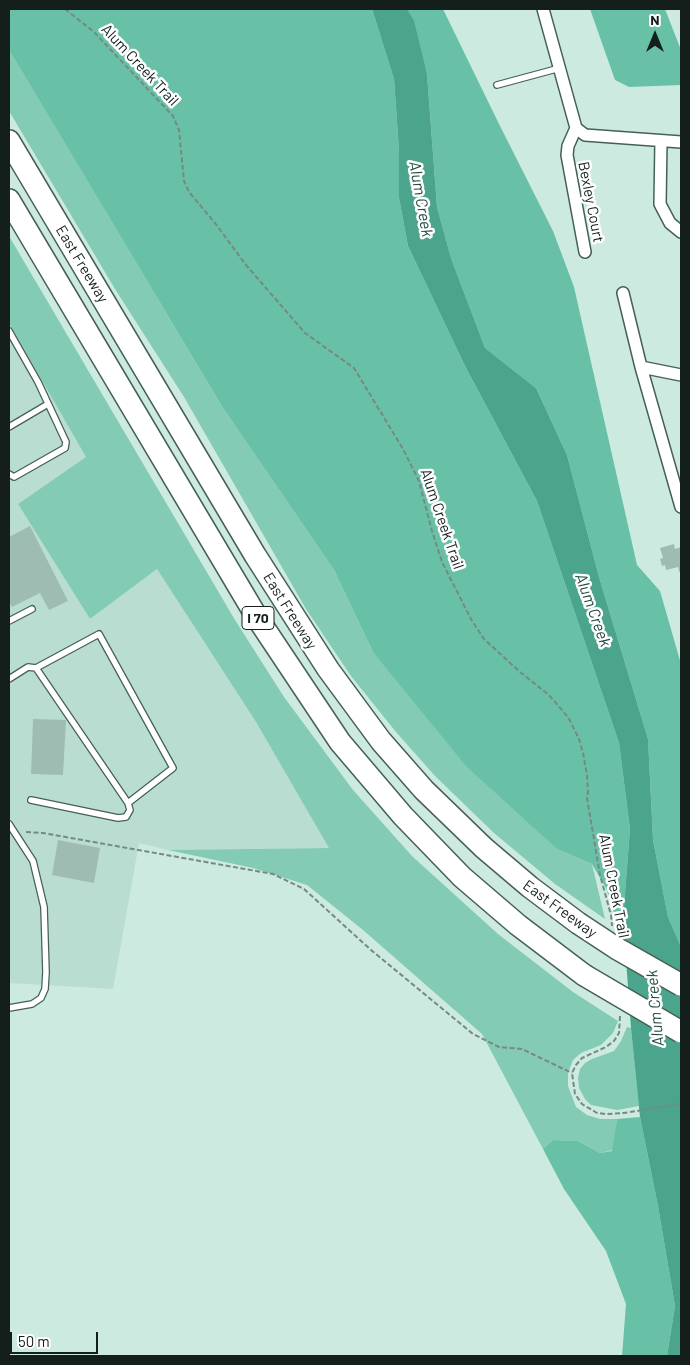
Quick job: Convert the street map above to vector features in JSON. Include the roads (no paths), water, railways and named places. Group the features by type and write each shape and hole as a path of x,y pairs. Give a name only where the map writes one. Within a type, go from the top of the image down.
{"highway":[{"name":"East Freeway","path":"9,141 307,640 381,741 424,790 454,820 530,887 578,923 616,948 681,985"},
{"name":"East Freeway","path":"9,200 258,619 340,742 403,816 462,877 518,926 584,975 681,1032"}],"street":[{"path":"543,9 560,68 572,121 576,128 585,135 681,142"},
{"name":"Bexley Court","path":"576,128 568,146 567,155 585,252"},
{"path":"661,141 660,204 670,223 681,232"},
{"path":"624,293 641,366 681,507"},
{"path":"641,366 681,375"}],"lane":[{"path":"497,85 560,68"},
{"path":"9,331 66,442 65,448 14,478 9,474"},
{"path":"9,427 48,404"},
{"path":"9,621 32,609"},
{"path":"9,679 28,667 36,668 99,634 173,768 128,803"},
{"path":"31,800 118,818 126,817 130,810 128,803 36,668"},
{"path":"9,824 11,832 33,861 44,907 46,972 45,989 41,998 32,1004 9,1008"}],"water":[{"name":"Alum Creek","path":"372,9 407,9 414,21 427,74 437,207 451,258 485,348 536,388 567,455 599,577 648,739 653,840 668,917 681,947 681,1356 667,1356 675,1306 640,1117 623,919 630,829 619,743 537,501 465,366 408,246 399,198 399,150 394,79"}]}
